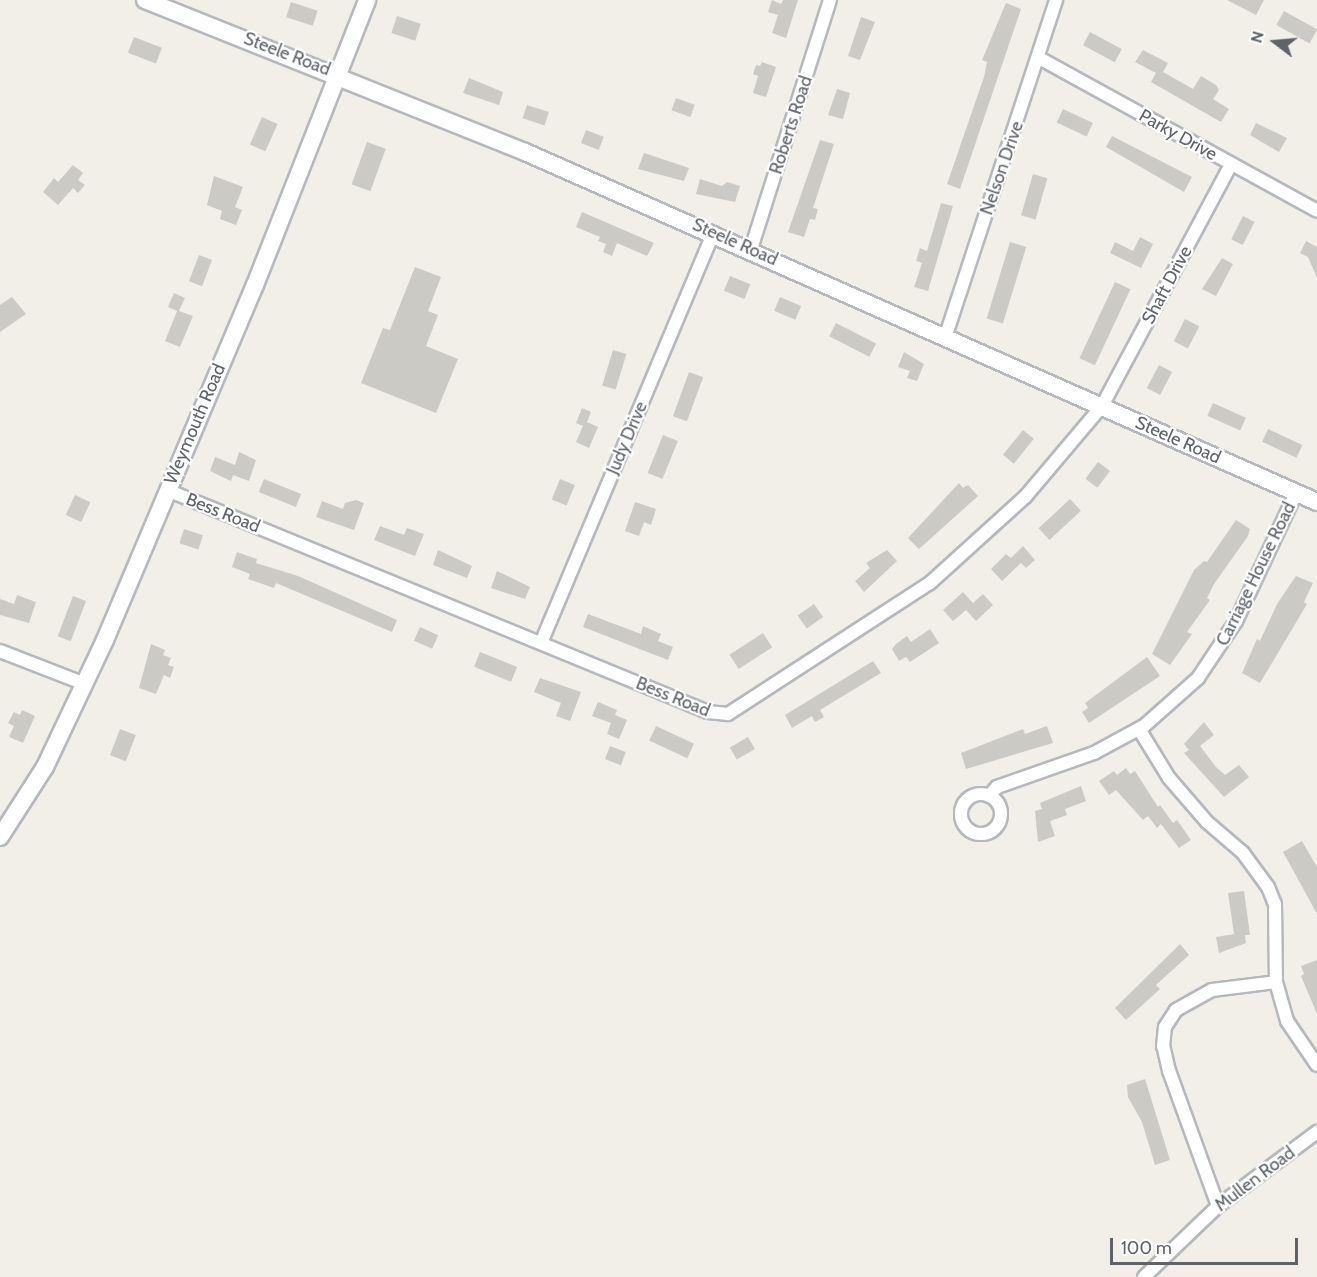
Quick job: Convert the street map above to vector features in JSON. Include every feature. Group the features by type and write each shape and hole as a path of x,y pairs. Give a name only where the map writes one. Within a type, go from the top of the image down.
{"street":[{"name":"Steele Road","path":"145,0 339,74 751,249 1317,502"},
{"name":"Weymouth Road","path":"0,837 45,767 85,684 339,74 367,0"},
{"name":"Roberts Road","path":"751,249 830,0"},
{"name":"Nelson Drive","path":"946,335 1039,58 1056,0"},
{"name":"Parky Drive","path":"1039,58 1317,212"},
{"name":"Shaft Drive","path":"1102,406 1230,164"},
{"name":"Judy Drive","path":"541,643 713,233"},
{"name":"Bess Road","path":"167,490 708,712 728,714 930,583 1025,497 1102,406"},
{"name":"Carriage House Road","path":"989,796 997,787 1094,753 1139,729 1190,686 1216,656 1296,493"},
{"path":"0,651 85,684"},
{"path":"1139,729 1184,796 1243,853 1268,887 1275,904 1276,982 1287,1021 1317,1065"},
{"path":"1218,1206 1169,1071 1163,1046 1166,1027 1176,1010 1212,990 1276,982"},
{"name":"Mullen Road","path":"1144,1277 1218,1206 1317,1132"}],"building":[{"path":"772,0 781,4 783,0 798,0 786,38 772,33 778,15 768,12"},
{"path":"1227,0 1264,0 1256,15"},
{"path":"291,2 318,11 313,26 286,17"},
{"path":"1006,3 1021,9 960,189 947,184 984,77 987,62 982,60"},
{"path":"1284,11 1317,29 1309,43 1276,25"},
{"path":"397,16 421,24 415,41 391,33"},
{"path":"861,17 875,22 860,60 848,56"},
{"path":"1090,32 1122,49 1115,62 1083,45"},
{"path":"134,37 162,48 156,64 128,53"},
{"path":"1143,50 1168,63 1163,72 1193,89 1201,76 1216,85 1219,90 1213,99 1229,109 1221,122 1151,82 1156,73 1135,62"},
{"path":"762,62 776,67 766,97 753,93 758,76 753,74 756,65 760,66"},
{"path":"469,78 503,92 499,105 463,93"},
{"path":"837,89 850,93 843,119 828,115"},
{"path":"676,98 695,105 690,117 672,110"},
{"path":"527,105 549,112 545,125 523,118"},
{"path":"1063,109 1093,123 1087,137 1057,123"},
{"path":"262,117 278,124 265,151 250,144"},
{"path":"1256,123 1287,138 1279,152 1250,135"},
{"path":"586,130 604,137 599,150 581,143"},
{"path":"1112,136 1192,177 1184,192 1106,147"},
{"path":"820,140 834,144 813,208 818,209 815,220 810,219 804,237 788,232"},
{"path":"367,142 386,149 370,191 352,184"},
{"path":"644,153 689,168 684,181 638,169"},
{"path":"73,165 83,173 78,180 85,185 78,193 73,188 58,205 43,192 54,178 58,182"},
{"path":"1033,174 1047,178 1036,219 1021,215"},
{"path":"214,176 243,187 235,207 242,210 236,225 220,219 222,211 207,205"},
{"path":"700,179 722,186 727,182 740,186 735,202 696,194"},
{"path":"941,203 953,206 928,291 914,287 922,263 916,261 920,248 927,251"},
{"path":"582,212 654,243 647,256 617,243 612,256 603,252 606,244 598,241 600,237 576,227"},
{"path":"1243,216 1255,222 1243,245 1231,239"},
{"path":"1140,237 1153,244 1141,268 1110,253 1115,242 1133,251"},
{"path":"1306,241 1317,247 1317,278 1308,257 1300,253"},
{"path":"1010,242 1026,247 1003,323 987,319"},
{"path":"199,255 212,260 202,286 189,281"},
{"path":"1222,258 1233,264 1216,296 1202,289"},
{"path":"415,267 441,277 428,311 438,315 426,346 458,359 436,413 361,383 383,328 390,330"},
{"path":"730,276 750,284 744,299 724,291"},
{"path":"1115,282 1130,289 1095,365 1080,358"},
{"path":"174,293 185,298 179,311 193,316 180,347 165,341 177,311 168,307"},
{"path":"12,297 26,314 0,332 0,305"},
{"path":"780,297 801,306 795,320 774,311"},
{"path":"1185,319 1199,326 1188,349 1174,341"},
{"path":"836,323 876,343 869,357 829,336"},
{"path":"613,350 626,354 616,389 602,385"},
{"path":"904,352 924,364 917,381 907,378 910,371 898,367"},
{"path":"1159,365 1172,372 1160,395 1147,388"},
{"path":"689,372 703,377 687,421 673,416"},
{"path":"1213,403 1246,418 1240,430 1207,416"},
{"path":"582,408 591,412 587,422 598,427 589,448 576,442 583,426 576,423"},
{"path":"1268,429 1302,445 1297,458 1262,442"},
{"path":"1023,430 1034,439 1014,464 1003,455"},
{"path":"663,435 678,441 662,479 648,473"},
{"path":"239,452 256,460 249,481 233,475 231,481 210,471 215,457 235,465"},
{"path":"1098,462 1110,471 1097,488 1085,479"},
{"path":"264,479 301,494 296,507 259,492"},
{"path":"560,479 575,485 567,505 552,499"},
{"path":"959,483 963,488 968,485 978,496 919,549 908,538"},
{"path":"75,495 90,502 81,522 66,515"},
{"path":"1070,499 1081,511 1049,540 1039,528"},
{"path":"356,500 364,503 354,530 316,517 322,501 343,509 345,503"},
{"path":"635,502 656,509 651,525 644,522 639,536 625,531"},
{"path":"1236,520 1250,529 1248,536 1214,584 1207,598 1210,600 1187,632 1192,634 1170,665 1152,654 1194,570 1204,561 1207,562"},
{"path":"380,526 404,535 407,528 424,534 415,556 374,540"},
{"path":"184,529 203,535 198,549 179,543"},
{"path":"1023,546 1035,560 1026,568 1021,563 1002,581 991,569 1006,554 1011,558"},
{"path":"438,550 472,566 467,578 433,565"},
{"path":"887,550 897,561 864,592 855,581 870,568 866,563"},
{"path":"237,552 257,559 256,563 298,576 397,620 392,632 276,583 274,588 248,579 250,574 232,567"},
{"path":"497,571 530,587 525,599 491,588"},
{"path":"1296,576 1313,583 1304,602 1307,604 1260,683 1242,673 1257,639 1260,641 1277,604"},
{"path":"963,592 973,603 983,594 993,605 976,621 966,610 953,621 943,610"},
{"path":"17,595 36,602 29,623 0,615 0,599 14,604"},
{"path":"73,596 86,601 71,641 58,636"},
{"path":"814,604 823,617 807,629 798,615"},
{"path":"588,614 641,634 643,626 661,634 658,641 673,647 668,660 583,627"},
{"path":"420,627 438,635 432,649 414,641"},
{"path":"930,629 939,643 910,662 906,657 899,661 892,649 896,644 907,636 911,642"},
{"path":"763,633 772,647 739,669 729,655"},
{"path":"151,644 165,650 163,655 171,658 168,665 174,667 170,678 164,675 156,694 139,688"},
{"path":"480,652 517,667 511,682 474,667"},
{"path":"1147,657 1160,676 1089,723 1082,712 1088,708 1085,703"},
{"path":"873,661 881,673 820,710 824,717 815,722 812,716 792,728 785,715"},
{"path":"540,678 581,692 570,721 556,716 561,703 534,692"},
{"path":"598,702 617,710 615,715 627,720 619,739 607,734 611,723 592,716"},
{"path":"22,710 35,716 23,743 9,737 14,726 8,723 14,712 20,715"},
{"path":"1204,722 1214,735 1200,746 1216,767 1225,775 1239,765 1249,777 1224,797 1184,753 1189,750 1184,744"},
{"path":"656,726 694,744 687,758 649,741"},
{"path":"1047,726 1053,743 966,769 961,753 1023,729 1025,734"},
{"path":"120,729 136,735 126,761 110,755"},
{"path":"748,737 755,749 737,760 730,748"},
{"path":"610,746 626,752 621,765 605,759"},
{"path":"1126,768 1130,774 1135,771 1158,807 1160,805 1173,823 1177,820 1191,840 1179,848 1161,824 1157,828 1148,816 1143,820 1116,790 1109,795 1099,781 1114,771 1117,775"},
{"path":"1081,786 1086,801 1065,809 1067,815 1050,821 1055,836 1038,842 1035,811 1042,809 1040,803"},
{"path":"1302,841 1317,867 1317,914 1283,852"},
{"path":"1244,891 1250,935 1245,935 1246,943 1219,953 1216,937 1234,934 1228,893"},
{"path":"1180,944 1189,955 1156,985 1160,989 1126,1020 1115,1008"},
{"path":"1317,960 1317,1014 1301,976 1304,974 1301,966"},
{"path":"1145,1079 1170,1160 1155,1165 1142,1122 1128,1097 1127,1085"}]}
